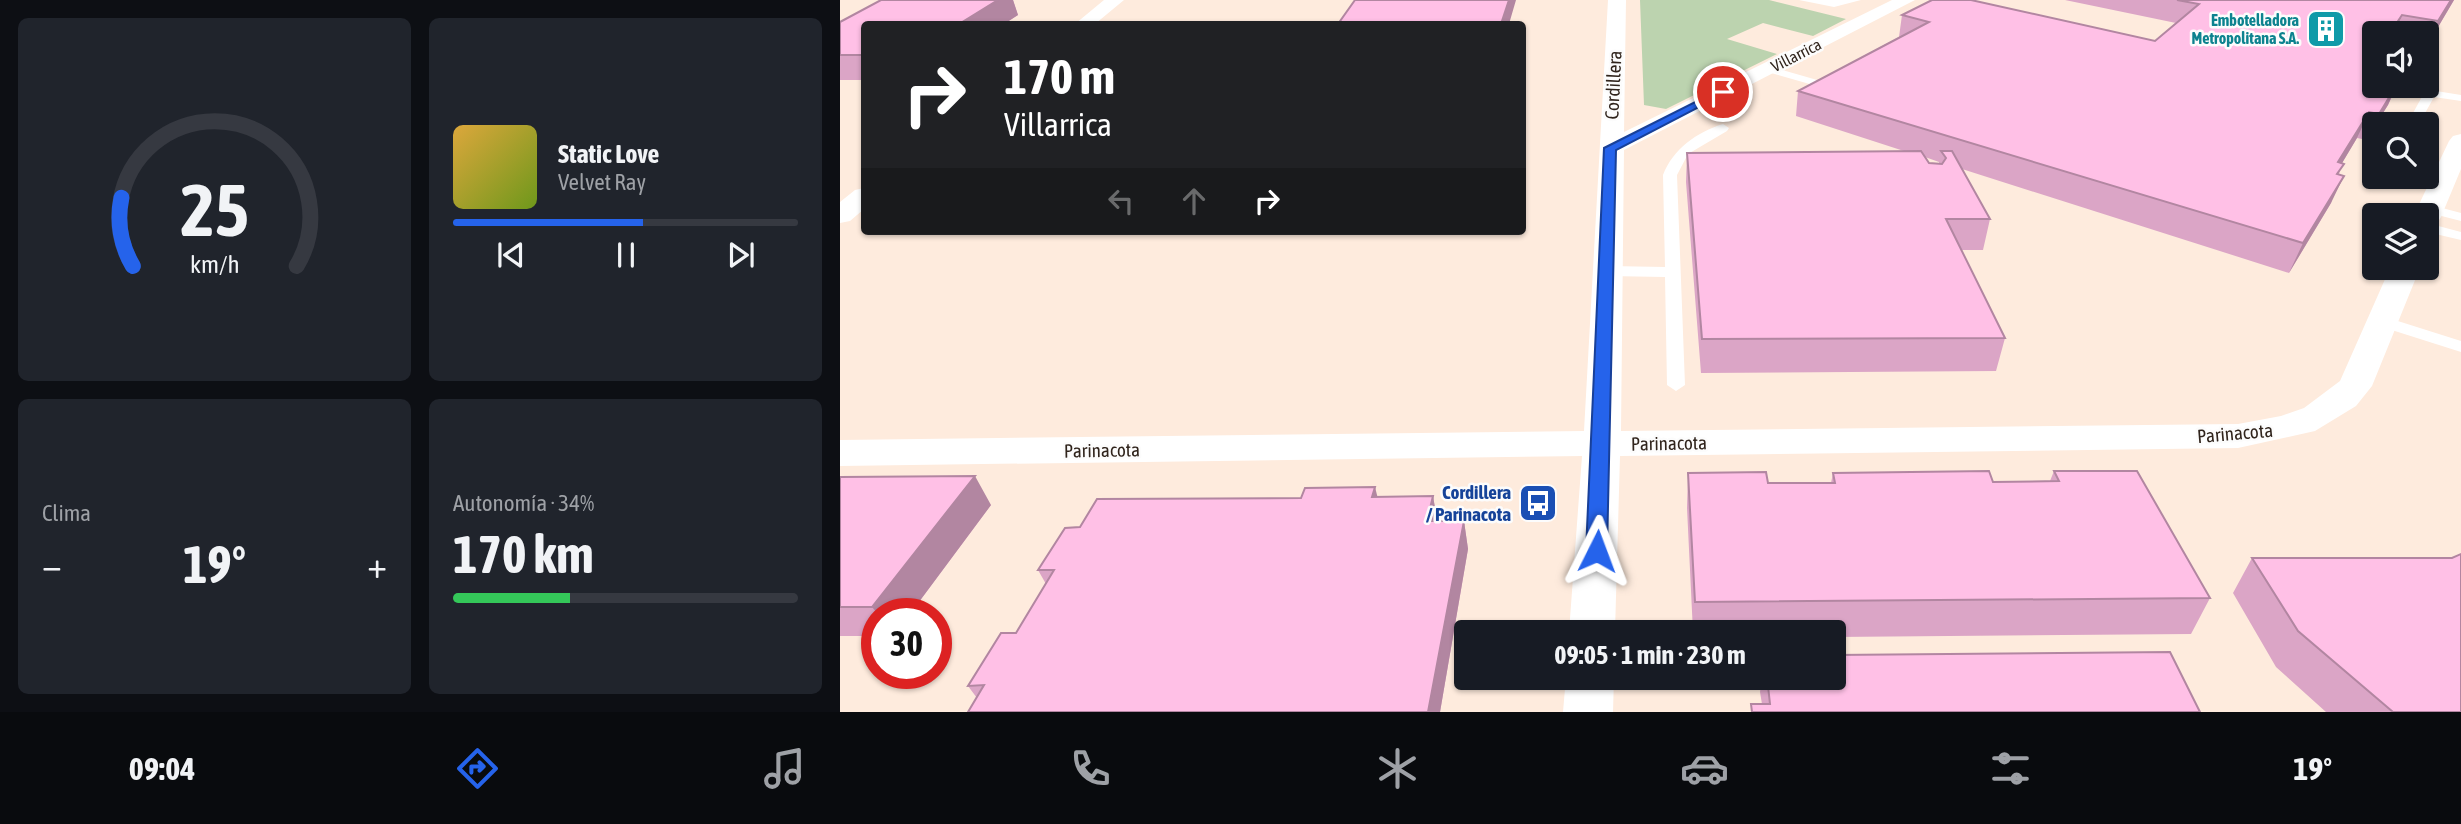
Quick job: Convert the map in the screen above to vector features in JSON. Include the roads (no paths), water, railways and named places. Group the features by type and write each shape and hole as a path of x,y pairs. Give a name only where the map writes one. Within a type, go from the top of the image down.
{"street":[{"path":"1088,21 1115,0"},
{"name":"Cordillera","path":"1593,620 1602,443 1617,0"},
{"name":"Villarrica","path":"1610,148 1906,0"},
{"path":"2434,203 2461,141"},
{"path":"840,215 861,198"},
{"name":"Parinacota","path":"840,453 2227,436 2269,432 2316,417 2345,398 2355,386 2400,280"},
{"path":"1588,712 1589,690"}],"lane":[{"path":"1804,0 1833,4 1856,0"},
{"path":"1768,69 1839,85 1822,94"},
{"path":"2420,112 2430,93 2461,98"},
{"path":"1676,385 1673,272 1677,175 1674,159 1681,152 1723,128"},
{"path":"2439,218 2461,217"},
{"path":"2439,224 2461,236"},
{"path":"1608,271 1673,272"},
{"path":"2382,321 2461,346"}],"place":[{"name":"Embotelladora Metropolitana S.A.","path":"2326,29"},
{"name":"Cordillera / Parinacota","path":"1538,503"}]}
